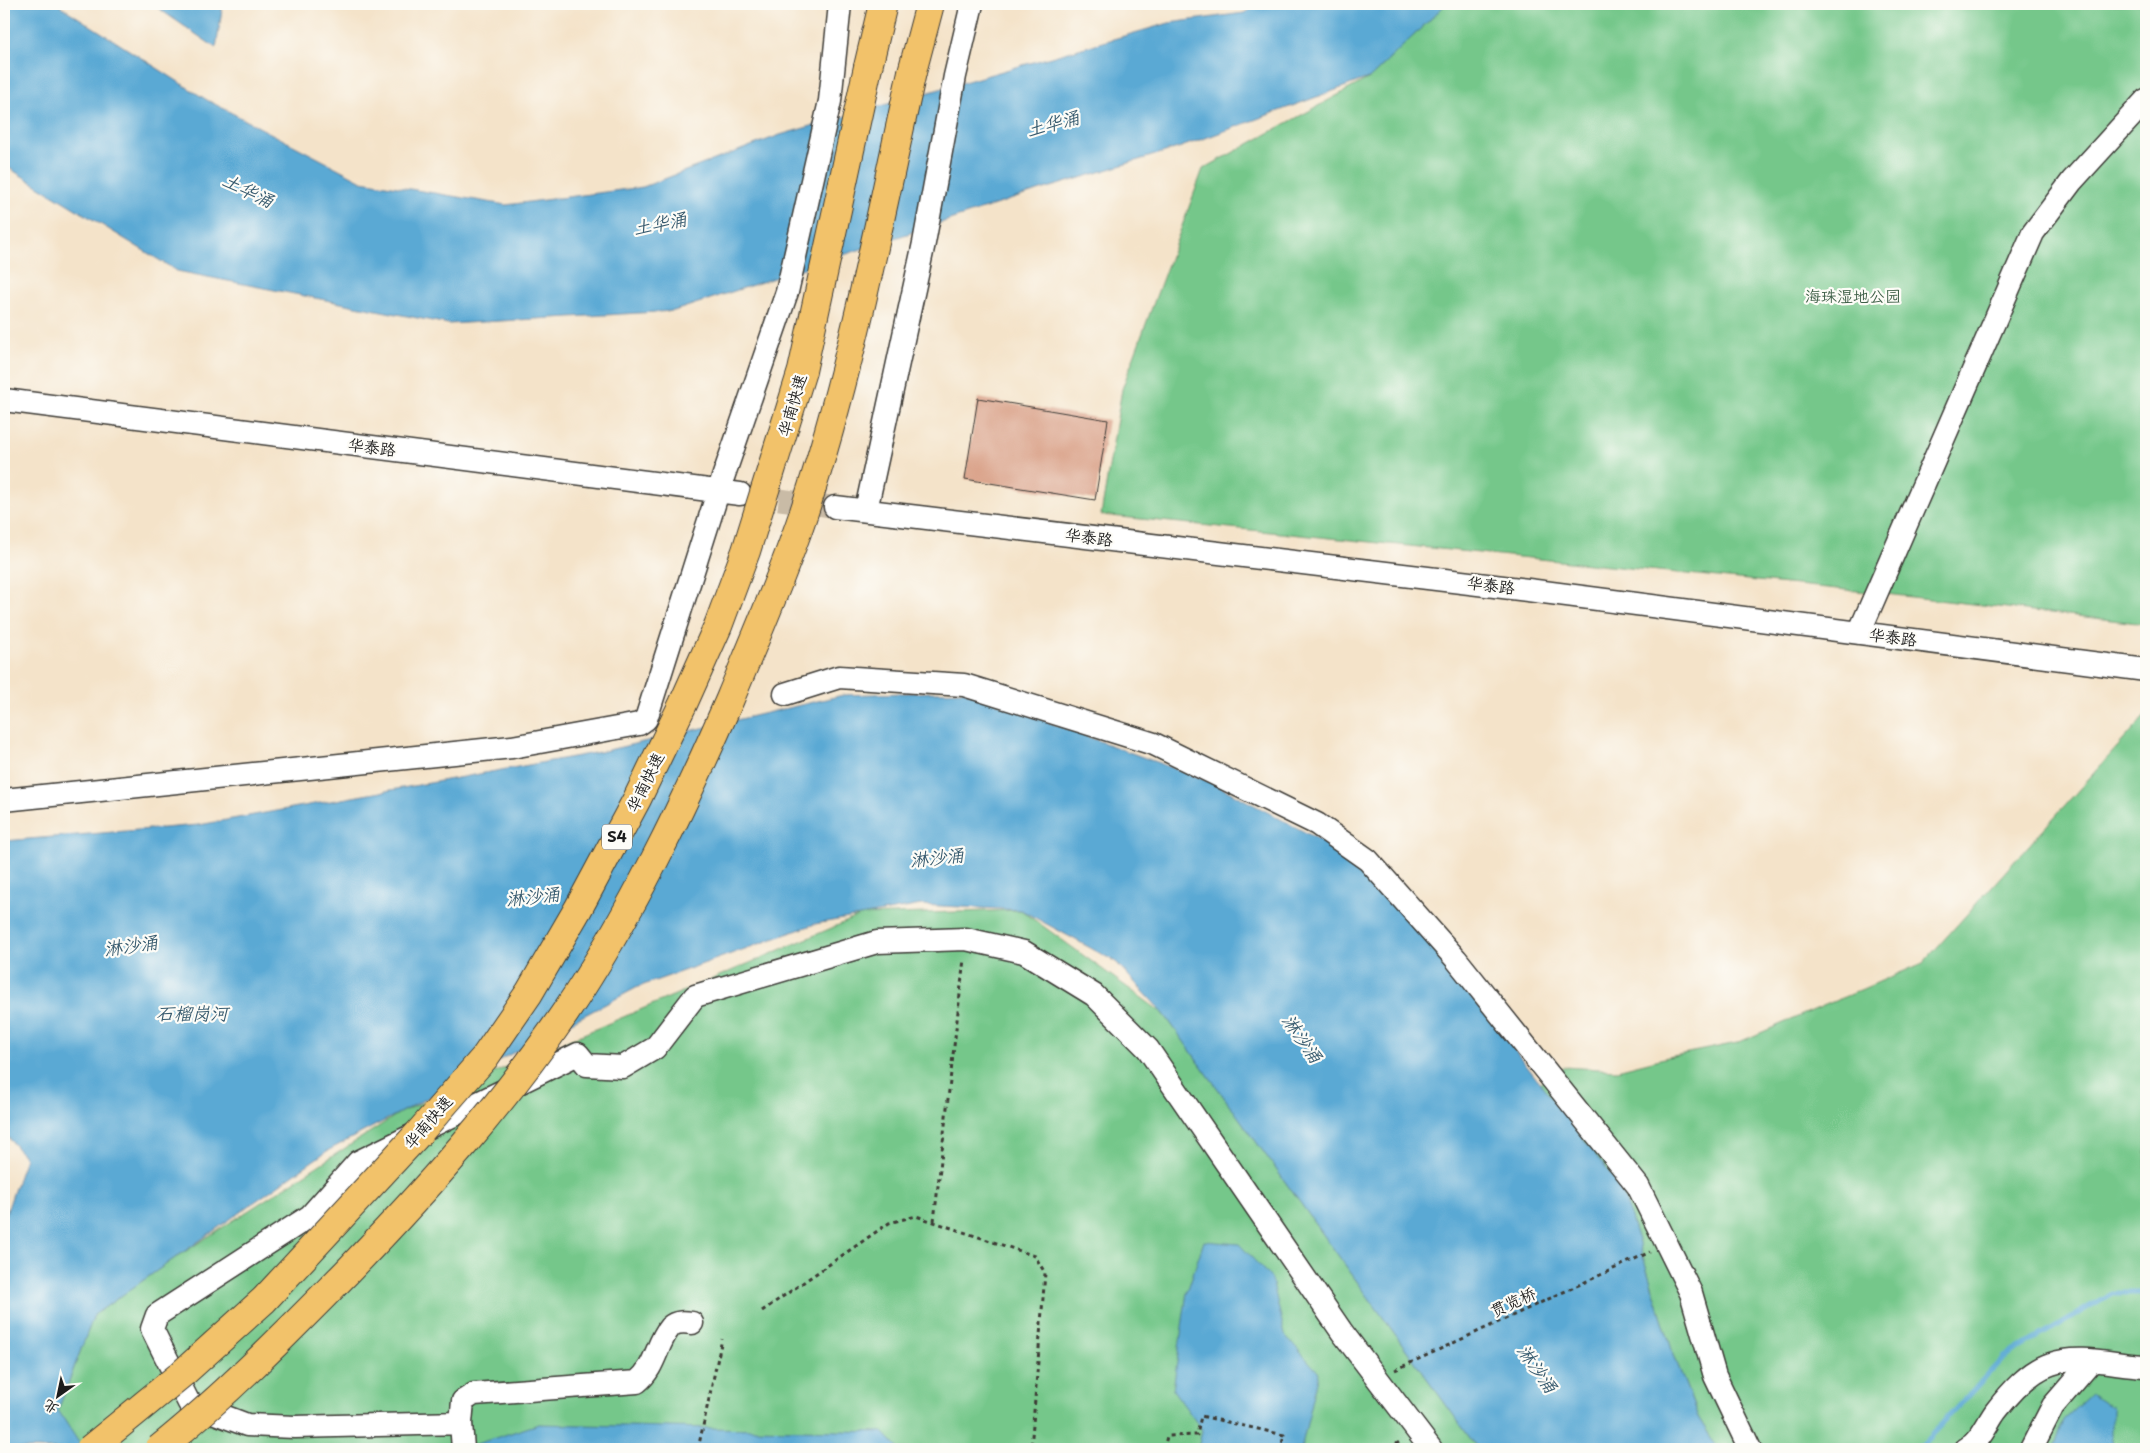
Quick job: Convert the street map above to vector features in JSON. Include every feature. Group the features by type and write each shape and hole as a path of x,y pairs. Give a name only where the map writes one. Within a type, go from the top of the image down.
{"highway":[{"path":"868,67 870,4"},
{"name":"华南快速","path":"90,1449 183,1373 264,1300 418,1134 484,1057 529,993 578,909 637,799 683,704 718,626 746,551 802,371 883,4"},
{"name":"S4","path":"159,1449 270,1352 435,1179 495,1107 564,1014 606,948 660,848 703,760 778,586 802,516 842,384 912,72 930,4"}],"street":[{"path":"4,800 512,747 639,724 646,719 729,493 787,292 830,101 840,4"},
{"path":"866,510 924,243 955,76 972,4"},
{"path":"1859,633 2034,233 2072,181 2146,100"},
{"name":"华泰路","path":"4,400 729,493"},
{"name":"华泰路","path":"835,506 1528,590 2146,670"},
{"path":"785,694 839,677 964,685 1154,744 1317,824 1368,860 1456,959 1638,1186 1691,1293 1715,1376 1750,1449"},
{"path":"692,1323 682,1321 670,1326 646,1375 637,1382 474,1394 463,1401 462,1436 247,1425 189,1403 152,1329 157,1315 310,1216 358,1162 578,1054 587,1066 623,1067 655,1048 695,996 877,942 966,939 1024,952 1094,995 1148,1049 1342,1332 1431,1449"},
{"path":"1966,1449 1983,1432 2002,1404 2032,1374 2051,1364 2076,1361 2146,1366"},
{"path":"2031,1449 2053,1406 2091,1362"}],"path":[{"path":"934,1221 966,939"},
{"path":"762,1311 889,1223 916,1216 1035,1256 1045,1273 1031,1449"},
{"name":"贯览桥","path":"1394,1370 1650,1252"},
{"path":"698,1449 722,1338"},
{"path":"1164,1449 1168,1436 1197,1435 1201,1416 1284,1435 1281,1449"}],"green space":[{"name":"海珠湿地公园","path":"1446,4 2146,4 2146,624 1877,593 1101,515 1122,389 1203,169 1371,77"},
{"path":"2146,715 2146,1449 1718,1449 1698,1417 1672,1350 1622,1189 1539,1083 1563,1067 1617,1070 1737,1043 1923,963"},
{"path":"1021,910 1164,1014 1478,1449 40,1449 58,1410 94,1315 175,1258 401,1112 862,915"}],"water":[{"name":"土华涌","path":"4,4 57,4 207,100 362,181 506,205 643,187 780,135 1169,23 1244,13 1259,4 1446,4 1371,77 1181,147 1028,194 674,311 448,324 177,271 4,165"},
{"path":"152,4 223,4 216,48"},
{"name":"石榴岗河","path":"964,691 1213,783 1346,854 1427,937 1622,1189 1672,1350 1698,1417 1718,1449 1478,1449 1164,1014 1116,962 1021,910 921,905 815,924 638,987 327,1151 94,1315 58,1410 83,1449 4,1449 4,1220 25,1158 4,1132 4,841 199,825 600,752 843,695"},
{"path":"1204,1241 1239,1244 1272,1279 1285,1335 1319,1373 1301,1449 1198,1449 1202,1430 1173,1390 1187,1292"},
{"path":"2091,1394 2112,1408 2112,1434 2115,1449 2054,1449 2064,1419"},
{"path":"539,1424 883,1432 899,1449 376,1449 434,1445 473,1445"}],"building":[{"path":"978,398 1108,420 1095,500 965,479"}],"waterway":[{"path":"1914,1449 1923,1444 2003,1358 2112,1293 2144,1293 2146,1289"}],"tunnel":[{"path":"746,495 835,507"}],"water label":[{"name":"淋沙涌","path":"937,858"},
{"name":"淋沙涌","path":"533,897"},
{"name":"淋沙涌","path":"131,946"},
{"name":"淋沙涌","path":"1302,1039"},
{"name":"淋沙涌","path":"1537,1369"}]}
